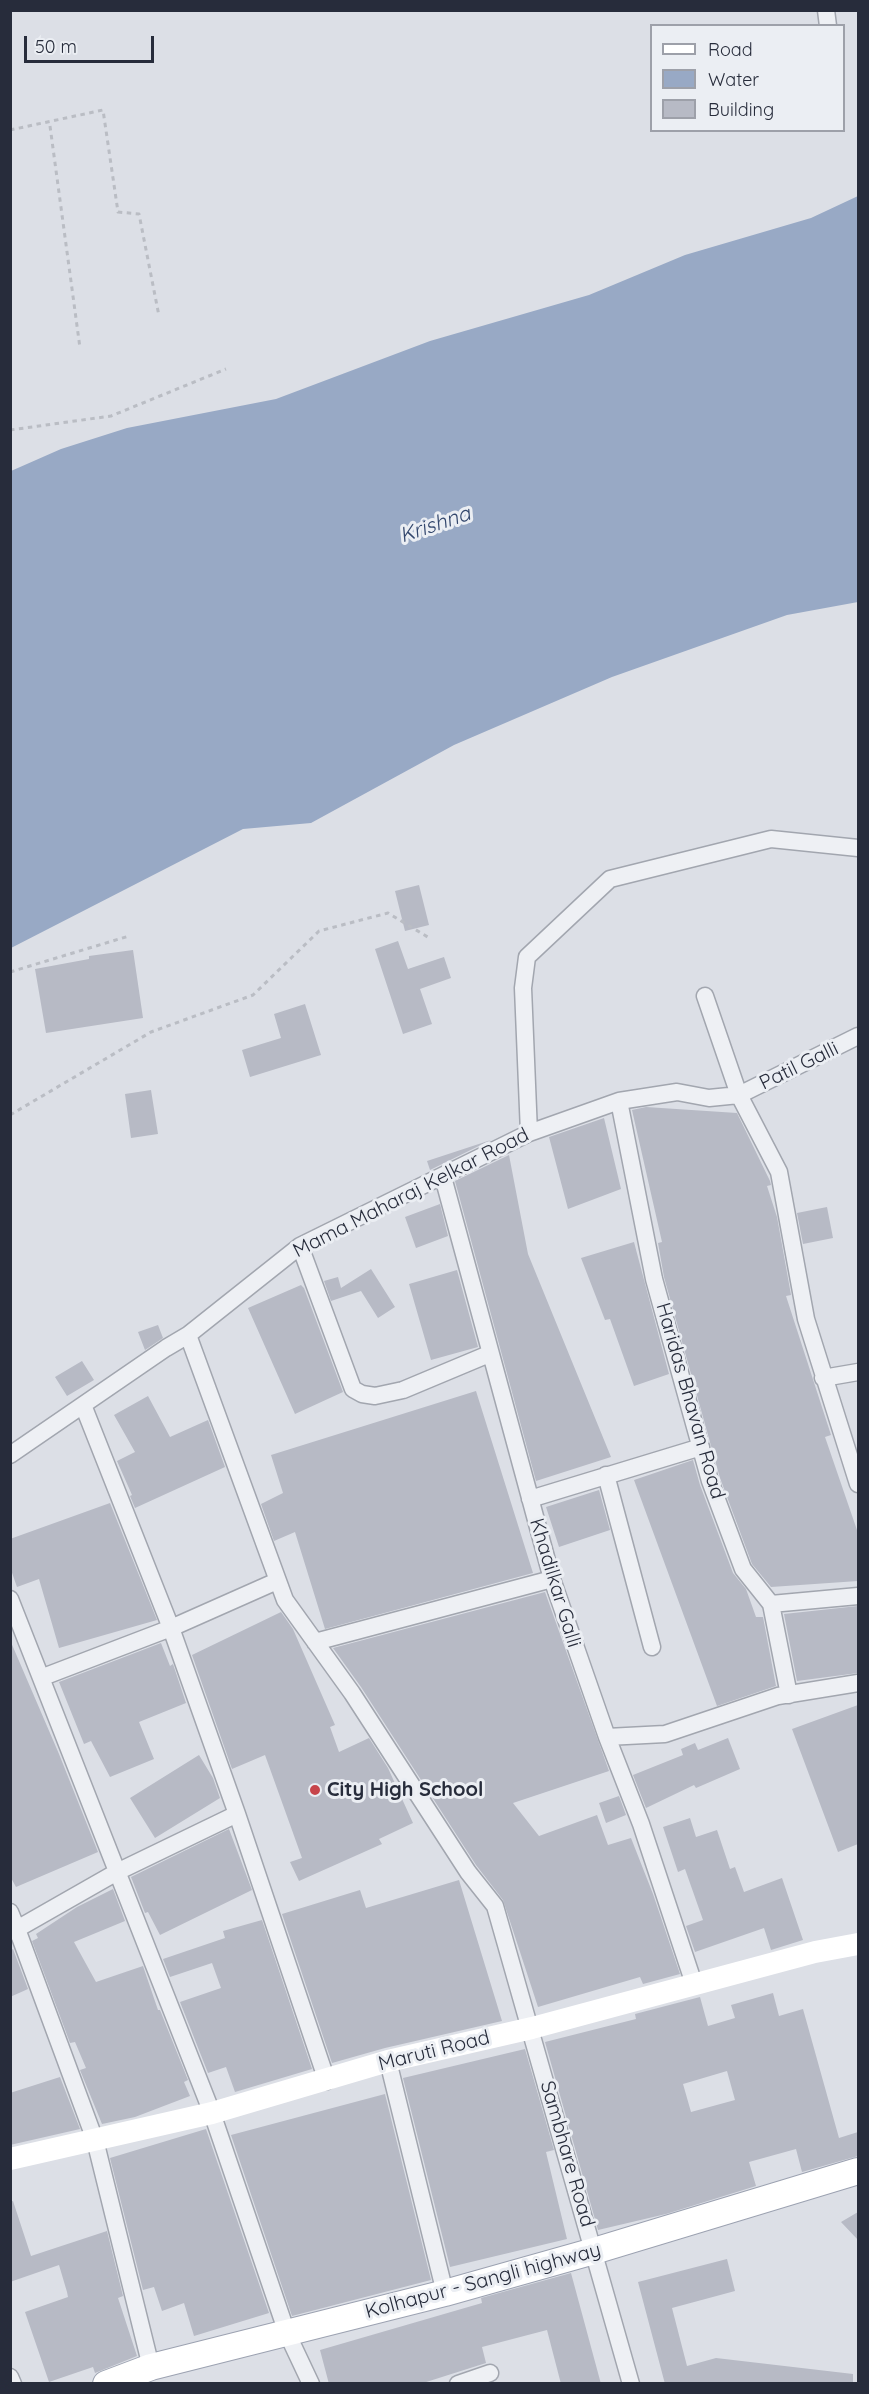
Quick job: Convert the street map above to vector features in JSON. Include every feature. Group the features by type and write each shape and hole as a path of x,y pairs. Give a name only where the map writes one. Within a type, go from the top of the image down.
{"main road":[{"name":"Kolhapur - Sangli highway","path":"106,2384 151,2367 445,2293 594,2251 858,2171"}],"street":[{"path":"529,1133 523,988 527,957 610,879 771,838 858,848"},
{"path":"705,996 739,1095 779,1172 806,1319 858,1484"},
{"name":"Patil Galli","path":"739,1095 858,1036"},
{"name":"Mama Maharaj Kelkar Road","path":"10,1455 188,1335 300,1246 409,1191 443,1177 529,1133 619,1101 677,1092 709,1098 739,1095"},
{"name":"Haridas Bhavan Road","path":"619,1101 654,1279 710,1481 743,1569 771,1604"},
{"name":"Khadilkar Galli","path":"443,1177 489,1354 552,1579 607,1737 641,1824 694,1984"},
{"path":"300,1246 353,1389 362,1394 375,1396 403,1390 489,1354"},
{"path":"188,1335 277,1581 289,1608 352,1693 468,1872 495,1906 532,2028"},
{"path":"824,1378 858,1372"},
{"path":"83,1405 171,1628 237,1814 327,2081"},
{"path":"530,1499 701,1447"},
{"path":"606,1475 652,1647"},
{"path":"315,1642 552,1579"},
{"path":"43,1677 171,1628 277,1581"},
{"path":"789,1695 771,1604 858,1596"},
{"path":"10,1599 43,1677 212,2113 287,2333 311,2384"},
{"path":"607,1737 665,1734 789,1695 858,1683"},
{"path":"14,1930 117,1872 237,1814"},
{"path":"10,1912 14,1930 95,2140 151,2367"},
{"name":"Maruti Road","path":"10,2158 212,2113 327,2081 388,2061 532,2028 815,1952 858,1944"},
{"name":"Sambhare Road","path":"532,2028 631,2384"},
{"path":"388,2061 445,2293"},
{"path":"458,2384 490,2373"},
{"path":"10,2377 12,2384"}],"path":[{"path":"10,130 104,110 118,212 139,214 159,316"},
{"path":"50,126 80,348"},
{"path":"10,430 111,416 226,369"},
{"path":"10,1115 151,1032 253,995 320,931 388,913 431,939"},
{"path":"10,972 129,936"}],"water":[{"name":"Krishna","path":"858,196 858,602 787,615 612,677 454,745 311,823 243,829 11,948 11,471 61,449 127,428 276,399 430,341 589,295 685,255 811,218"}],"building":[{"path":"419,885 429,925 405,931 395,891"},
{"path":"398,941 408,969 444,957 451,978 420,989 432,1024 403,1034 375,949"},
{"path":"133,950 143,1018 46,1033 35,969 89,959 89,956"},
{"path":"305,1004 321,1055 250,1077 242,1050 281,1038 274,1014"},
{"path":"151,1090 158,1134 131,1138 125,1094"},
{"path":"646,1107 737,1113 770,1181 771,1185 767,1186 777,1217 791,1295 786,1296 831,1435 825,1437 858,1533 858,1581 771,1587 752,1564 720,1478 664,1277 658,1243 662,1242 632,1110"},
{"path":"604,1118 621,1189 568,1209 549,1137"},
{"path":"491,1140 430,1170 427,1161"},
{"path":"509,1155 528,1254 611,1457 536,1481 455,1181"},
{"path":"440,1204 448,1236 416,1248 405,1217"},
{"path":"827,1207 833,1238 803,1244 797,1213"},
{"path":"634,1242 669,1374 634,1386 610,1319 605,1320 581,1258"},
{"path":"371,1269 395,1307 378,1318 361,1291 331,1301 324,1281 338,1277 341,1288"},
{"path":"457,1270 478,1347 431,1360 409,1284"},
{"path":"301,1285 343,1392 295,1414 248,1308"},
{"path":"158,1325 163,1338 145,1350 138,1332"},
{"path":"82,1361 94,1380 67,1396 55,1377"},
{"path":"476,1391 533,1573 325,1629 295,1532 274,1541 261,1504 283,1493 271,1455"},
{"path":"148,1396 170,1437 208,1420 225,1467 135,1508 130,1496 132,1495 117,1461 135,1452 114,1415"},
{"path":"693,1460 733,1573 746,1589 756,1617 763,1617 776,1686 717,1706 634,1480"},
{"path":"599,1490 610,1530 559,1547 546,1507"},
{"path":"110,1503 157,1620 59,1648 39,1579 17,1587 10,1567 10,1539"},
{"path":"545,1592 609,1771 513,1803 539,1836 597,1815 608,1845 631,1838 680,1974 643,1984 640,1977 538,2007 503,1900 476,1865 361,1687 333,1648"},
{"path":"858,1606 858,1673 797,1681 784,1614"},
{"path":"281,1612 293,1629 335,1725 330,1727 339,1752 369,1738 388,1768 413,1823 379,1839 382,1844 299,1881 290,1862 302,1858 265,1755 232,1769 192,1655"},
{"path":"10,1640 98,1852 16,1887 10,1876"},
{"path":"161,1643 170,1666 173,1664 186,1703 139,1722 154,1759 110,1777 91,1741 84,1744 59,1682"},
{"path":"858,1705 858,1844 838,1852 792,1729"},
{"path":"728,1738 740,1769 696,1788 694,1785 646,1808 633,1775 683,1755 681,1749 695,1743 698,1750"},
{"path":"199,1755 213,1778 220,1798 155,1838 130,1798"},
{"path":"619,1796 626,1815 606,1823 599,1803"},
{"path":"690,1818 696,1837 717,1830 730,1869 735,1867 744,1892 782,1878 803,1940 771,1950 764,1928 695,1952 686,1926 703,1920 685,1869 678,1872 663,1827"},
{"path":"229,1829 252,1890 160,1935 148,1912 145,1913 131,1877"},
{"path":"459,1880 502,2021 385,2048 332,2063 282,1914 360,1890 366,1908"},
{"path":"113,1889 125,1921 74,1942 96,1982 143,1966 158,2010 160,2010 188,2080 184,2082 190,2096 135,2117 102,2124 80,2070 86,2068 75,2042 70,2043 32,1941 38,1938 36,1934 77,1907"},
{"path":"262,1920 312,2069 235,2092 226,2067 208,2073 180,2002 221,1988 212,1963 170,1977 163,1959 225,1938 223,1931"},
{"path":"13,1949 28,1989 10,1997 10,1951"},
{"path":"773,1993 779,2016 803,2009 839,2138 858,2132 858,2156 802,2172 796,2149 749,2162 756,2186 666,2214 598,2230 545,2042 636,2019 635,2014 700,1997 708,2026 735,2018 731,2005","holes":["727,2071 735,2100 691,2112 683,2084"]},
{"path":"525,2049 554,2150 546,2152 567,2239 450,2267 403,2078"},
{"path":"60,2077 80,2129 10,2145 10,2093"},
{"path":"385,2094 431,2280 292,2316 231,2135"},
{"path":"206,2129 269,2313 194,2336 184,2303 162,2311 154,2287 143,2290 110,2158"},
{"path":"13,2201 31,2256 107,2231 123,2296 118,2298 137,2356 95,2373 93,2367 49,2382 25,2312 68,2297 59,2265 10,2282 10,2202"},
{"path":"858,2212 858,2240 841,2222"},
{"path":"727,2259 735,2291 672,2308 687,2366 716,2358 853,2374 853,2384 665,2384 638,2282"},
{"path":"571,2273 601,2384 561,2384 547,2330 482,2347 486,2363 420,2384 329,2384 320,2350 482,2303 481,2298"}],"place":[{"name":"City High School","path":"315,1790"}]}
